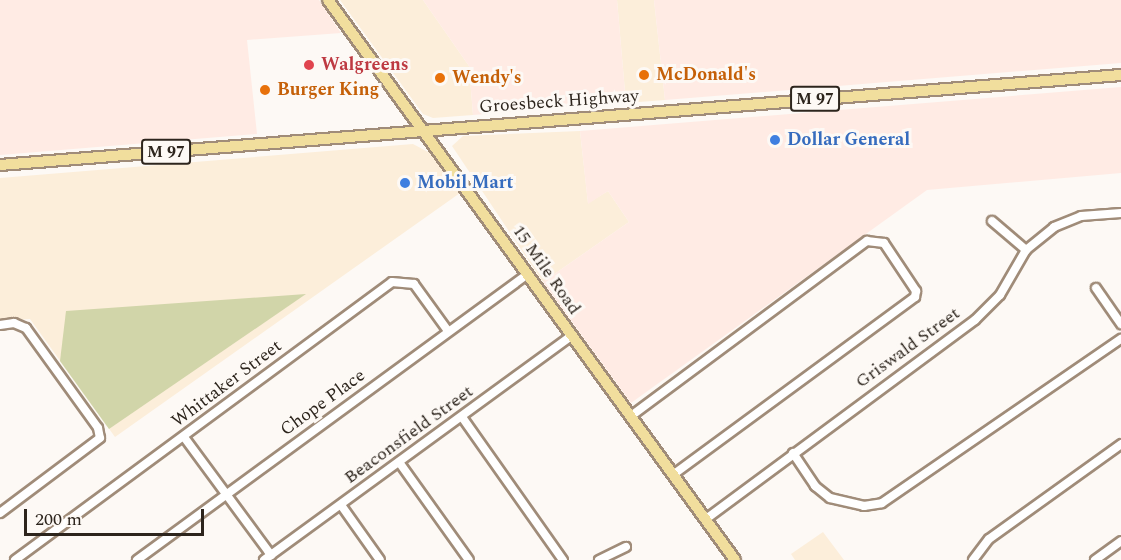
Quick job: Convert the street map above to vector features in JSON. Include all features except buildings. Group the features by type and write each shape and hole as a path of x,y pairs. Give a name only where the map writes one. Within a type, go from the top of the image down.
{"main road":[{"name":"15 Mile Road","path":"328,0 735,560"},
{"name":"Groesbeck Highway","path":"0,165 1121,75"}],"street":[{"name":"Griswald Street","path":"705,519 984,313 1000,295 1026,250 1068,220 1121,213"},
{"path":"992,221 1026,250"},
{"path":"631,416 867,241 884,243 916,291 915,297 673,475"},
{"name":"Chope Place","path":"137,560 528,274"},
{"name":"Whittaker Street","path":"15,560 392,282 414,284 448,332"},
{"path":"1096,288 1121,324"},
{"path":"0,325 14,323 26,328 98,428 100,438 0,513"},
{"name":"Beaconsfield Street","path":"267,557 572,335"},
{"path":"793,453 815,486 830,498 864,506 882,503 1121,339"},
{"path":"462,417 563,560"},
{"path":"184,437 267,557"},
{"path":"973,560 989,539 1121,444"},
{"path":"399,462 469,560"},
{"path":"340,505 380,560"},
{"path":"1095,560 1121,541"},
{"path":"599,560 626,547"}],"shaded area":[{"path":"0,0 319,0 341,33 247,40 257,134 0,155"},
{"path":"340,0 423,0 469,66 473,115 433,118 423,114"},
{"path":"423,0 617,0 626,103 473,115 469,66"},
{"path":"617,0 654,0 665,100 626,103"},
{"path":"654,0 1121,0 1121,63 665,100"},
{"path":"1121,87 1121,173 927,190 631,403 543,282 629,222 608,191 588,204 580,131"},
{"path":"580,131 588,203 608,191 629,222 543,282 452,146 463,136"},
{"path":"413,144 430,153 460,193 115,437 30,319 0,321 0,178"},
{"path":"823,532 844,560 795,560 791,554"}],"green space":[{"path":"306,294 109,429 60,361 66,311"}],"place":[{"name":"Walgreens","path":"309,65"},
{"name":"McDonald's","path":"644,75"},
{"name":"Wendy's","path":"440,78"},
{"name":"Burger King","path":"265,90"},
{"name":"Dollar General","path":"775,140"},
{"name":"Mobil Mart","path":"405,183"}]}
